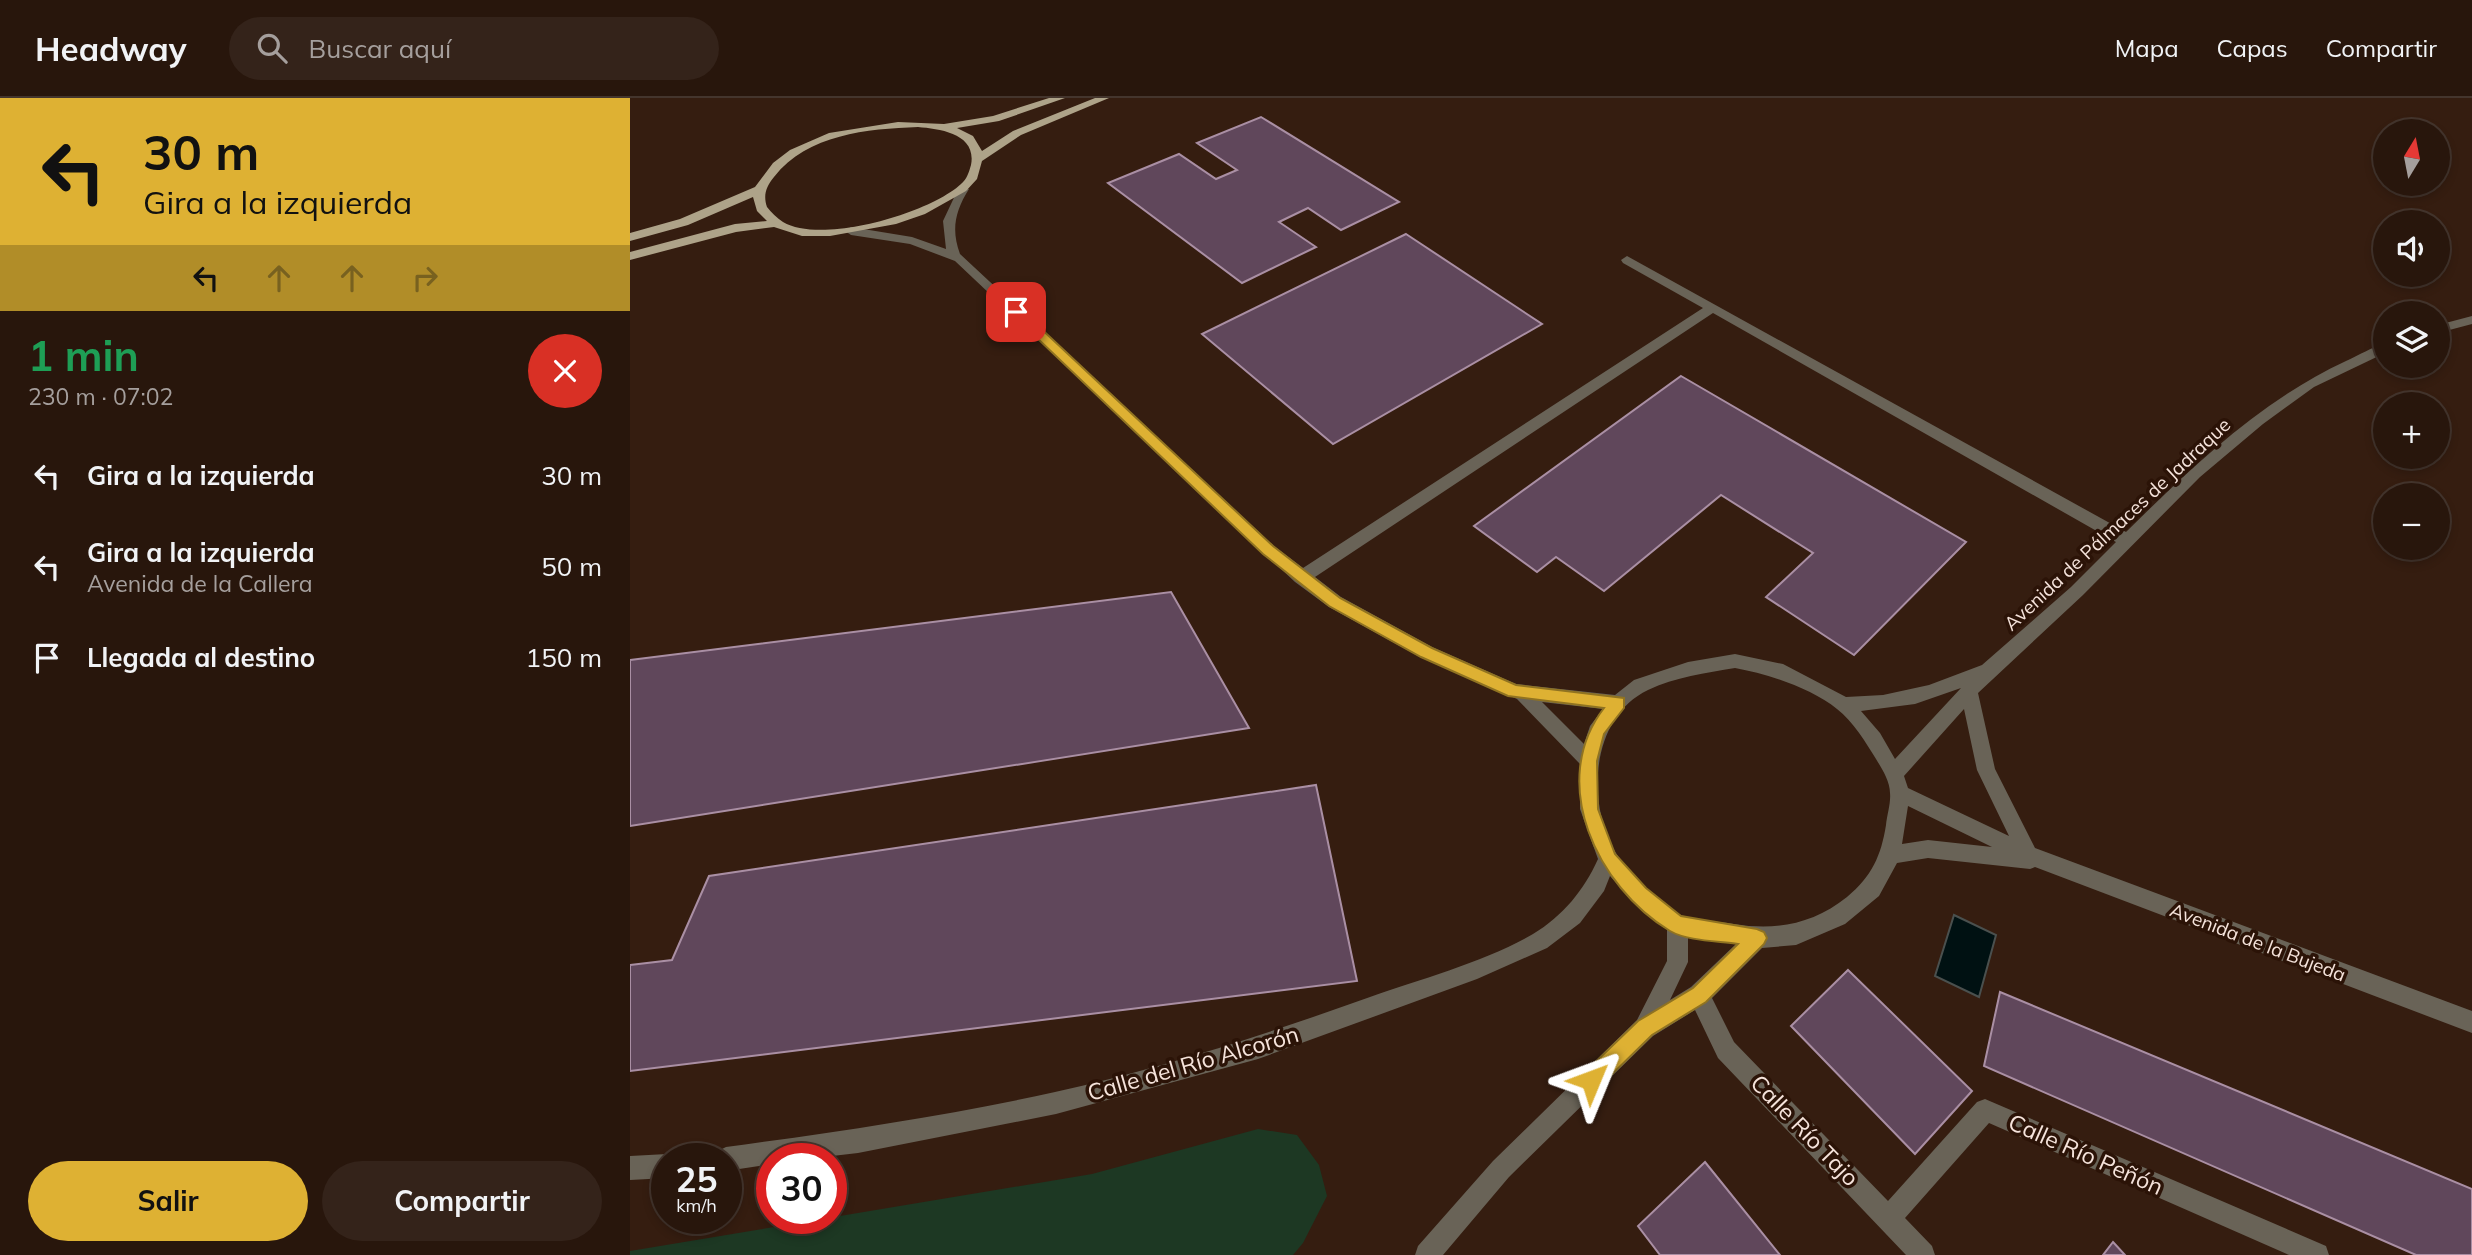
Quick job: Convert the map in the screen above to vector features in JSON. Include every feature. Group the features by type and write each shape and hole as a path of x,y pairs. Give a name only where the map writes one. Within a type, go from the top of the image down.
{"main road":[{"path":"630,237 704,215 759,190 770,173 790,156 833,136 875,126 941,126 995,119 1060,98"},
{"path":"978,159 1017,133 1104,98"},
{"path":"630,256 735,228 778,223 815,232 851,231 913,216 963,189 972,179 978,150 968,137 941,126"},
{"path":"759,190 759,203 765,214 778,223"}],"street":[{"path":"954,254 946,230 954,201 963,189"},
{"path":"851,231 912,240 954,254 1301,578 1335,602 1426,652 1524,695 1618,703"},
{"path":"1627,260 2128,541"},
{"path":"1301,578 1712,308"},
{"path":"2450,326 2472,320"},
{"name":"Avenida de Pálmaces de Jadraque","path":"1894,774 1988,670 2128,541 2195,473 2309,384 2373,354"},
{"path":"1735,661 1777,669 1844,704 1874,739 1894,774 1900,793 1891,855 1872,889 1838,917 1796,935 1757,938 1677,925 1639,894 1608,859 1590,809 1589,761 1596,731 1618,703 1640,685 1688,668 1735,661"},
{"path":"1844,704 1876,704 1917,699 1988,670"},
{"path":"1969,690 1986,770 2036,858"},
{"path":"1524,695 1589,761"},
{"name":"Avenida de la Bujeda","path":"1900,793 2036,858 2472,1023"},
{"name":"Avenida de la Bujeda","path":"1891,855 1928,849 2036,858"},
{"name":"Calle del Río Alcorón","path":"742,1157 858,1141 1056,1103 1258,1048 1477,969 1540,941 1573,916 1597,884 1608,859"},
{"path":"1645,1028 1678,962 1677,925"},
{"path":"1427,1255 1501,1169 1645,1028 1699,995 1757,938"},
{"name":"Calle Río Tajo","path":"1699,995 1727,1050 1890,1217 1923,1255"},
{"name":"Calle Río Peñón","path":"1890,1217 1985,1110 2317,1255"},
{"path":"630,1168 651,1167"}],"green space":[{"path":"1258,1129 1297,1135 1319,1165 1327,1196 1303,1243 1293,1255 630,1255 630,1251 756,1230 756,1234 847,1234 847,1215 1092,1174"}],"shaded area":[{"path":"1954,915 1996,935 1979,997 1935,976"}],"building":[{"path":"1261,117 1399,202 1341,230 1308,208 1279,222 1316,247 1242,283 1108,183 1179,154 1216,179 1237,170 1197,143"},
{"path":"1406,234 1542,324 1333,444 1202,334"},
{"path":"1681,376 1966,542 1854,655 1766,597 1813,553 1721,495 1604,591 1556,557 1537,572 1474,526"},
{"path":"1171,592 1249,728 630,826 630,660"},
{"path":"1316,785 1357,981 630,1071 630,965 672,960 709,876"},
{"path":"1848,970 1972,1091 1915,1154 1791,1026"},
{"path":"2000,992 2472,1189 2472,1255 2416,1255 1984,1066"},
{"path":"1705,1162 1780,1255 1660,1255 1638,1226"},
{"path":"2113,1242 2125,1255 2103,1255"}],"route":[{"path":"1016,312 1268,550 1335,602 1426,652 1524,695 1618,703 1596,731 1589,761 1590,809 1608,859 1639,894 1677,925 1757,938 1699,995 1645,1028 1591,1080"}]}
